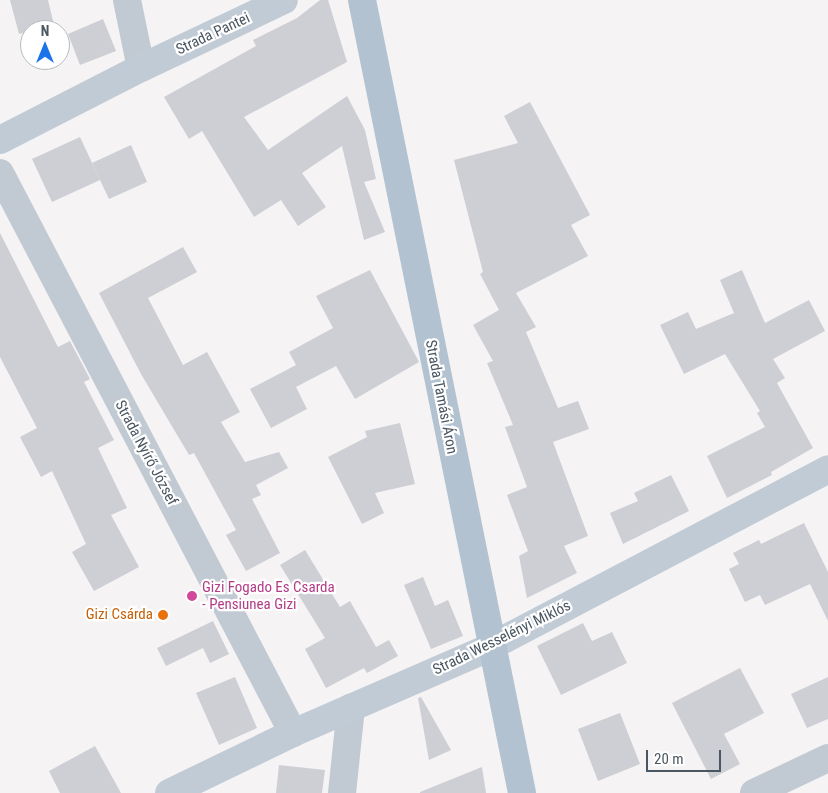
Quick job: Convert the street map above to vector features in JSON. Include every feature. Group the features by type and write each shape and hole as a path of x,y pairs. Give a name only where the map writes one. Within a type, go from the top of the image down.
{"main road":[{"name":"Strada Pantei","path":"0,140 141,68 284,0"},
{"name":"Strada Tamási Áron","path":"362,0 490,645 522,793"},
{"name":"Strada Wesselényi Miklós","path":"169,793 293,733 490,645 828,469"}],"street":[{"path":"127,0 141,68"},
{"name":"Strada Nyírő József","path":"0,174 293,733"},
{"path":"342,793 351,707"},
{"path":"754,793 828,758"}],"building":[{"path":"10,0 48,0 53,20 20,20 19,34"},
{"path":"320,0 328,0 347,62 244,117 268,150 347,96 365,130 376,179 364,182 385,232 364,240 342,146 302,173 326,207 298,226 281,200 254,217 202,131 189,139 164,97 256,46 253,40 297,18"},
{"path":"103,19 116,51 80,65 70,39 70,33"},
{"path":"530,102 590,215 571,225 588,256 516,293 536,327 526,332 558,408 578,401 589,429 553,442 588,536 564,546 577,573 527,598 519,556 528,551 507,495 527,487 505,427 513,425 487,363 493,361 473,325 499,310 480,274 483,272 454,160 518,143 504,116"},
{"path":"80,137 100,180 52,202 32,159"},
{"path":"131,145 147,182 109,199 92,163"},
{"path":"0,233 58,347 70,341 90,379 84,382 114,440 98,448 127,508 111,515 139,567 94,591 72,552 86,544 52,471 41,477 20,437 37,428 0,357"},
{"path":"183,247 197,272 148,298 183,365 207,352 240,412 221,422 245,462 279,452 288,468 256,485 261,495 252,499 280,553 246,571 226,535 236,530 194,453 189,455 141,374 99,293"},
{"path":"370,270 419,362 355,399 336,366 296,387 307,409 271,428 250,389 296,365 289,352 333,328 316,296"},
{"path":"742,270 765,323 809,300 825,331 773,359 785,378 777,383 813,448 771,472 772,475 727,498 707,456 765,427 757,413 760,411 725,354 684,374 660,325 688,312 696,329 734,313 720,280"},
{"path":"400,423 415,484 375,493 384,513 362,524 328,457 367,437 365,431"},
{"path":"671,475 689,511 623,544 610,513 638,501 634,493"},
{"path":"804,523 828,572 828,621 810,584 765,605 760,595 745,602 729,569 739,564 733,553 759,540 761,544"},
{"path":"305,550 340,607 350,601 376,647 389,640 398,656 367,673 364,668 326,688 305,649 325,638 280,565"},
{"path":"423,577 435,606 448,600 463,636 431,649 404,585"},
{"path":"213,621 229,654 210,663 203,648 166,666 157,648"},
{"path":"583,623 592,641 612,632 627,663 561,695 537,646"},
{"path":"740,668 764,713 724,734 740,764 711,779 672,703"},
{"path":"235,677 257,728 219,745 196,693"},
{"path":"828,677 828,719 807,728 791,694"},
{"path":"421,697 451,750 429,760 418,698"},
{"path":"620,713 640,764 598,781 578,729"},
{"path":"95,746 121,793 60,793 49,771"},
{"path":"279,765 325,770 322,793 276,793"},
{"path":"482,767 486,793 420,793 420,792"}],"place":[{"name":"Gizi Fogado Es Csarda - Pensiunea Gizi","path":"192,596"},
{"name":"Gizi Csárda","path":"163,615"}]}
